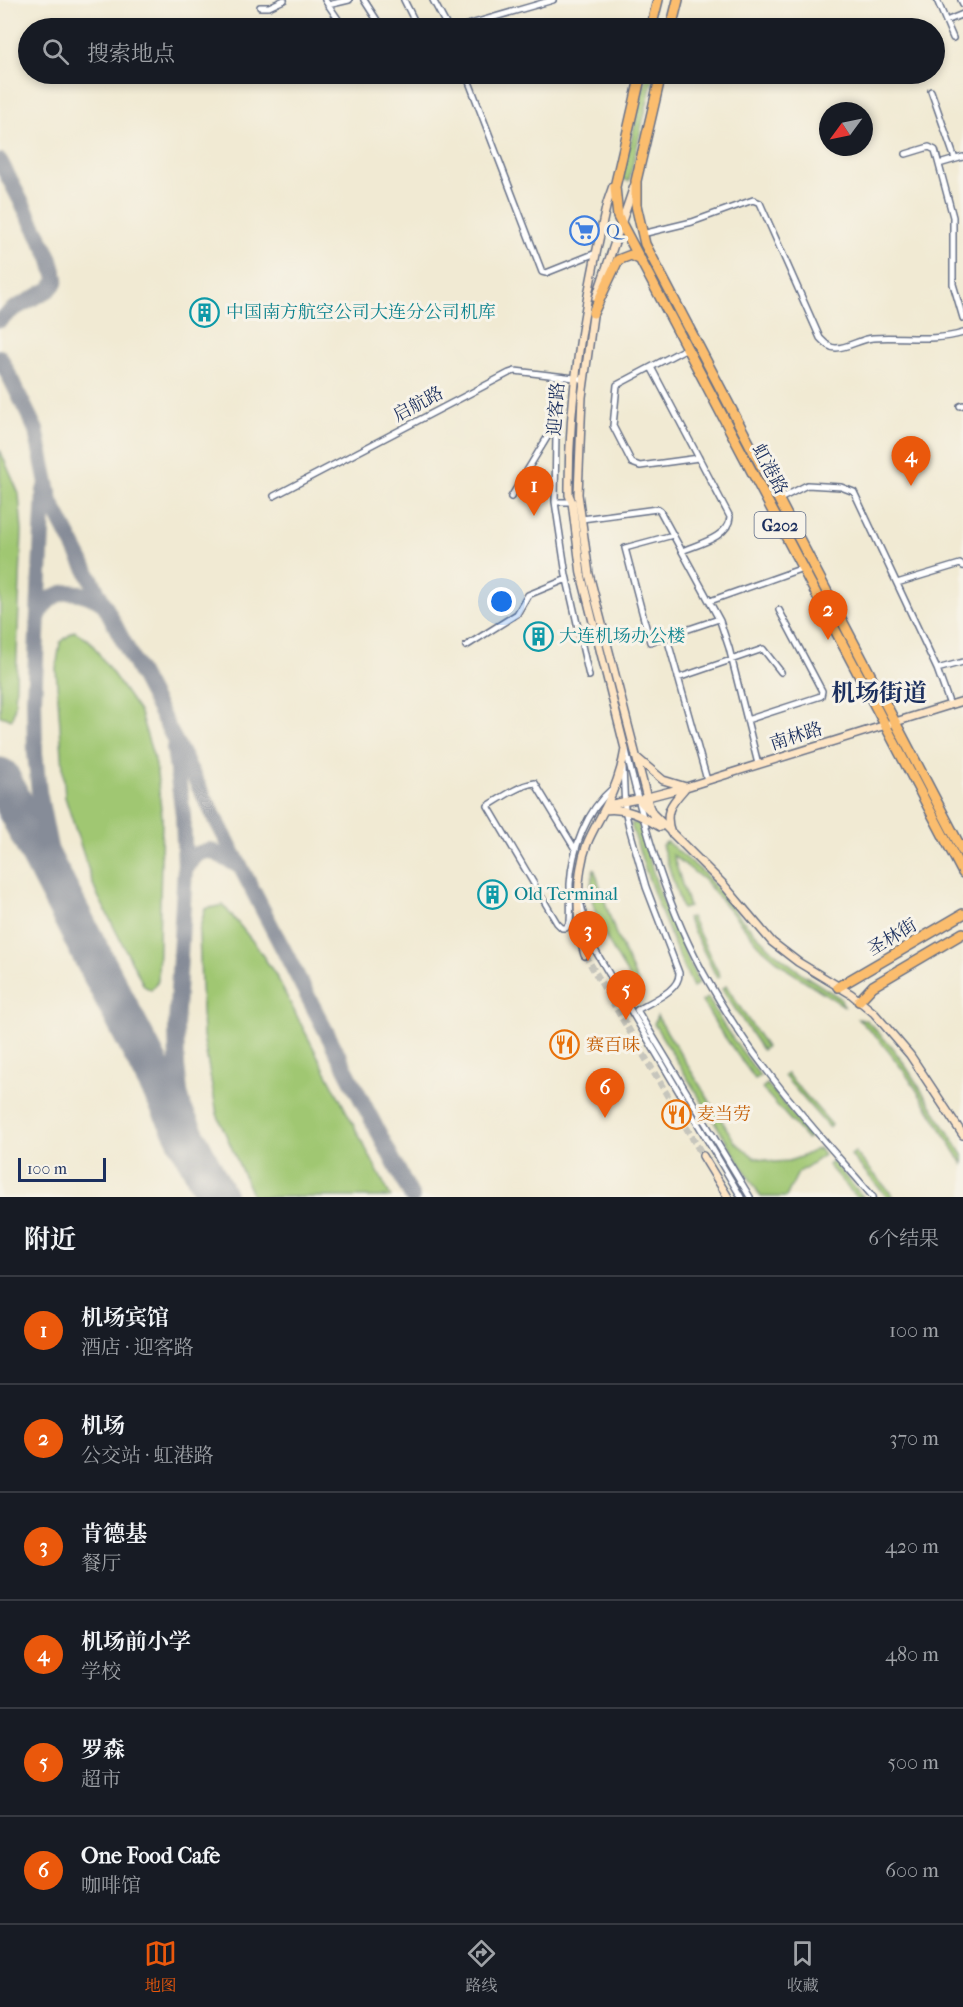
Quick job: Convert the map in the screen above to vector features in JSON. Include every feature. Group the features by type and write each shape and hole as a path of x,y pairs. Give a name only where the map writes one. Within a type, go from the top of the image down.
{"highway":[{"path":"654,18 658,0"},
{"path":"674,18 678,0"},
{"name":"迎客路","path":"618,173 639,84"},
{"name":"迎客路","path":"638,172 659,84"},
{"name":"虹港路","path":"638,172 635,194 647,250 778,500 963,873"},
{"name":"虹港路","path":"618,173 615,198 621,222 803,568 963,852"},
{"path":"593,313 618,260 631,255 639,257 642,261"},
{"name":"圣林街","path":"838,987 963,914"},
{"name":"圣林街","path":"859,1000 873,986 963,933"}],"main road":[{"name":"迎客路","path":"638,172 593,313 584,379 578,494 587,563 646,797 653,815"},
{"name":"迎客路","path":"618,173 607,203 581,330 574,378 569,495 572,502 581,574 625,749"},
{"name":"南林路","path":"606,807 625,806 638,799 686,787 963,700"},
{"path":"585,955 580,934 580,865 587,843 614,787 625,749"},
{"path":"636,757 663,780 686,787 669,809 667,818 672,835"},
{"path":"638,799 723,884 772,942 798,962 859,1000 874,1013 910,1055 963,1135"},
{"path":"625,806 672,835"},
{"path":"704,1156 728,1197"}],"street":[{"path":"260,7 269,7 284,0"},
{"path":"337,18 326,3 349,0"},
{"path":"364,0 376,18"},
{"path":"404,0 413,18"},
{"path":"433,0 443,18"},
{"path":"491,18 553,0"},
{"path":"937,0 945,18"},
{"path":"953,38 946,21 963,14"},
{"path":"470,84 542,272 546,273 596,253"},
{"path":"931,91 955,159"},
{"path":"906,154 928,147 935,150 953,218 953,284 963,318"},
{"path":"939,164 963,157"},
{"path":"642,234 692,222 757,200 820,338 825,344 838,348 871,338 905,339 963,335"},
{"path":"687,348 617,385 613,426 632,463 640,466 699,458"},
{"path":"651,367 730,517 730,524 719,534 682,551"},
{"name":"启航路","path":"274,496 509,373 584,379"},
{"path":"511,496 551,431 556,433 555,502 567,579 589,676"},
{"path":"778,500 807,485 841,487 854,492 937,669 950,705"},
{"path":"555,502 572,502"},
{"path":"582,519 657,509 660,512 719,619 732,659 758,764"},
{"path":"673,535 625,548 650,642 719,619"},
{"path":"897,583 960,564 963,566"},
{"path":"710,601 803,568"},
{"path":"466,646 517,614 528,595 567,579"},
{"path":"747,720 821,696 822,692 779,610"},
{"path":"669,645 707,780"},
{"path":"678,678 763,649 780,672"},
{"path":"937,669 963,662"},
{"path":"625,749 665,885 707,979 766,1071 873,1197"},
{"path":"622,764 625,806 646,887 680,979 676,985 637,1010 750,1197"},
{"path":"575,849 535,783 520,788 488,807 557,923 564,928 568,927 570,922 570,884 578,840 596,806 614,787"},
{"path":"579,898 589,937 595,950 741,1197"}],"green space":[{"path":"645,84 652,84 629,181 622,179"},
{"path":"0,450 19,494 22,531 15,705 12,719 0,716"},
{"path":"74,631 90,641 140,713 156,765 162,818 158,981 151,990 144,986 95,890 65,797 56,669 60,643"},
{"path":"638,822 671,922 699,983 693,987 644,866 631,824"},
{"path":"667,842 704,873 743,921 773,951 804,975 840,998 844,1006 788,970 761,947 704,880 673,855 689,907 682,909 662,845"},
{"path":"594,868 615,932 639,985 635,987 602,930 597,917 591,889"},
{"path":"223,905 255,944 275,974 391,1197 253,1197 217,1114 203,1036 199,932 205,909"},
{"path":"691,917 720,976 717,978 687,918"},
{"path":"726,986 766,1047 762,1050 722,989"},
{"path":"708,998 725,1028 760,1076 755,1079 719,1029 702,1001"},
{"path":"657,1016 735,1142 754,1157 774,1162 789,1161 819,1148 824,1155 798,1173 786,1197 761,1197 654,1024"},
{"path":"858,1019 866,1020 903,1062 963,1155 963,1164 903,1070"},
{"path":"787,1074 832,1125 829,1128 784,1076"},
{"path":"767,1084 811,1137 807,1139 762,1088"},
{"path":"855,1152 894,1197 887,1197 851,1155"},
{"path":"832,1161 863,1197 856,1197 828,1165"}],"taxiway":[{"path":"0,161 50,257 56,278 50,289 12,310 0,320"},
{"path":"0,357 36,430 51,502 412,1197"},
{"path":"44,490 34,699 35,753 39,792 53,863 86,944"},
{"path":"38,618 50,600 67,592 86,595 105,605"},
{"path":"174,748 183,815 185,868 176,1026 177,1066 180,1092 196,1157"},
{"path":"185,868 197,854 210,850 241,867"}],"runway":[{"path":"0,777 217,1197"}],"tunnel":[{"path":"585,955 703,1156"}],"place":[{"name":"Q","path":"585,231"},
{"name":"中国南方航空公司大连分公司机库","path":"205,312"},
{"name":"机场前小学","path":"911,486"},
{"name":"机场宾馆","path":"534,516"},
{"name":"大连机场办公楼","path":"538,636"},
{"name":"机场","path":"828,640"},
{"name":"Old Terminal","path":"493,894"},
{"name":"肯德基","path":"588,961"},
{"name":"罗森","path":"626,1020"},
{"name":"赛百味","path":"565,1045"},
{"name":"麦当劳","path":"676,1114"},
{"name":"One Food Cafe","path":"605,1118"}],"district":[{"name":"机场街道","path":"879,693"}]}
